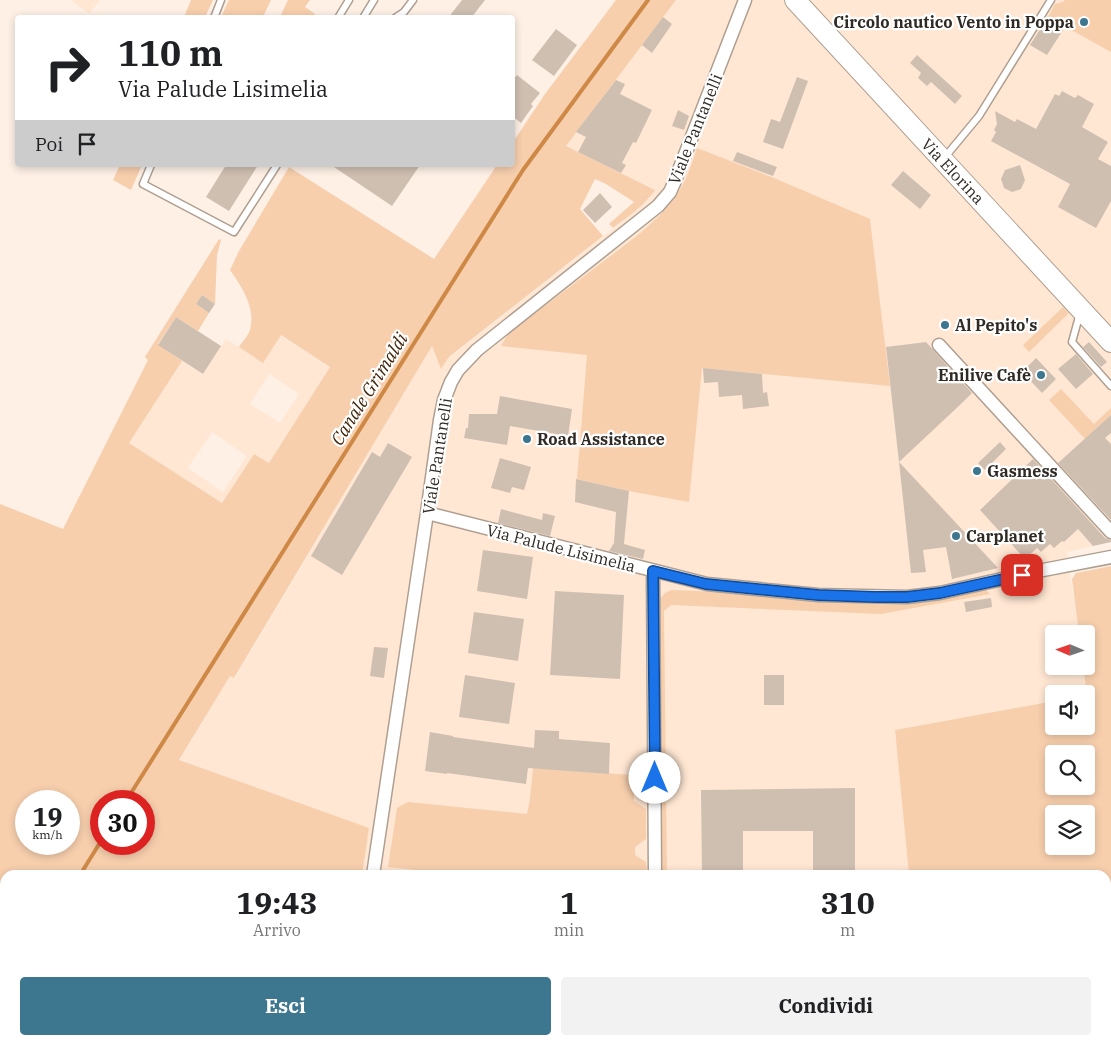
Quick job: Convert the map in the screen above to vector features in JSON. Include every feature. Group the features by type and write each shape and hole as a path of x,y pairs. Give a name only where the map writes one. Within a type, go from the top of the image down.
{"main road":[{"name":"Via Elorina","path":"795,0 1111,342"}],"street":[{"name":"Viale Pantanelli","path":"374,870 440,420 444,400 451,382 458,370 477,350 658,206 670,192 745,0"},
{"path":"939,345 1111,532"},
{"name":"Via Palude Lisimelia","path":"427,514 706,584 818,595 907,597 940,593 1111,557"},
{"path":"653,571 656,870"}],"lane":[{"path":"215,15 221,0"},
{"path":"340,15 349,0"},
{"path":"365,15 374,0"},
{"path":"400,15 413,0"},
{"path":"942,159 979,116 1051,0"},
{"path":"150,167 143,184 234,232 275,167"},
{"path":"1080,309 1072,342 1111,386"}],"shaded area":[{"path":"71,0 100,0 89,14"},
{"path":"191,0 213,0 206,15 185,15"},
{"path":"229,0 271,0 264,15 222,15"},
{"path":"288,0 310,0 305,7 315,14 314,15 281,15"},
{"path":"616,0 676,0 566,146 655,190 641,206 613,228 609,224 634,202 595,179 580,209 603,236 449,357 441,369 432,346 234,678 230,676 179,760 369,828 363,870 0,870 0,504 63,529 148,360 145,357 219,239 221,240 217,255 215,304 202,295 196,304 209,313 198,331 176,317 158,344 182,361 129,443 222,503 254,454 269,463 330,367 281,335 263,363 239,347 250,330 251,314 247,298 230,270 239,251 289,167 434,259 496,167 515,167 515,139 545,94"},
{"path":"676,0 1111,0 1111,542 1067,552 1078,625 1045,625 1045,675 1084,675 1086,685 1045,685 1045,703 895,730 909,870 114,870 131,855 155,855 155,818 179,761 230,676 235,678 432,346 441,369 449,358 637,210 648,200 654,189 565,146"},
{"name":"Circolo nautico Vento in Poppa","path":"1065,0 1111,0 1111,52 1048,17 1055,4"},
{"path":"697,148 870,219 890,386 702,368 689,502 577,479 587,355 501,346 508,334 638,235 661,213 681,188"},
{"path":"119,167 141,167 131,190 113,180"},
{"path":"1063,307 1069,313 1029,352 1023,345"},
{"path":"280,335 330,367 269,463 254,454 222,503 129,443 182,361 203,374 226,339 263,362","holes":["269,374 299,394 280,423 250,404","212,432 247,456 223,492 188,468"]},
{"path":"1061,389 1094,424 1111,408 1111,415 1085,439 1049,400"},
{"path":"1111,566 1111,870 909,870 895,730 1045,703 1045,735 1095,735 1095,685 1086,685 1084,675 1095,675 1095,625 1078,625 1072,579 1076,573"},
{"path":"985,589 990,594 881,614 671,605 664,611 667,870 662,870 658,606 660,599 671,590 779,597"},
{"path":"533,768 646,776 646,786 634,794 634,801 646,809 646,839 635,847 635,855 646,862 647,870 416,870 388,867 397,808 408,802 527,814"}],"building":[{"path":"462,0 485,0 473,15 450,15"},
{"path":"663,17 672,24 652,53 642,45"},
{"path":"1048,17 1065,27 1047,55 1030,45"},
{"path":"556,29 577,45 554,76 532,60"},
{"path":"917,55 962,96 955,104 931,82 927,86 918,78 921,73 910,63"},
{"path":"517,75 540,93 531,104 533,106 521,123 515,118 515,77"},
{"path":"797,77 808,81 783,149 763,142 771,119 780,122"},
{"path":"616,80 625,84 620,94 652,110 636,143 633,142 622,163 626,165 621,173 578,152 586,137 576,132"},
{"path":"1062,91 1075,98 1078,95 1094,104 1082,127 1108,142 1098,159 1111,166 1111,201 1096,228 1058,207 1070,184 991,141 996,132 994,130 997,124 995,111 1015,122 1017,119 1036,129 1055,94 1059,96"},
{"path":"678,110 689,116 684,130 672,126"},
{"path":"737,152 777,167 773,176 733,161"},
{"path":"1020,165 1025,180 1021,189 1012,192 1004,188 1001,179 1005,170"},
{"path":"225,167 257,167 229,211 206,197"},
{"path":"334,167 419,167 392,206"},
{"path":"903,171 931,195 920,209 891,185"},
{"path":"600,193 612,207 595,223 583,210"},
{"path":"202,295 215,304 209,313 196,304"},
{"path":"176,317 221,346 203,374 158,345"},
{"path":"926,342 972,393 899,462 886,347"},
{"path":"1089,342 1107,362 1101,367 1083,347"},
{"path":"1076,354 1093,374 1076,389 1058,369"},
{"path":"1036,358 1056,379 1042,393 1022,372"},
{"path":"703,368 762,374 763,393 767,392 769,406 743,409 742,395 719,397 718,382 704,383"},
{"path":"500,396 572,409 568,436 510,426 507,445 464,438 466,428 468,428 469,414 497,414"},
{"path":"1111,415 1111,433 1105,438 1111,444 1111,520 1058,463"},
{"path":"1000,442 1006,449 985,470 978,463"},
{"path":"388,443 412,457 342,575 311,556 372,452 380,457"},
{"path":"500,458 531,467 524,490 512,487 510,493 491,488"},
{"path":"1033,459 1105,538 1111,540 1111,542 1093,546 1078,529 1064,542 1062,541 1054,548 1050,544 1041,552 1037,548 1025,559 980,510"},
{"path":"899,462 998,568 952,579 946,547 923,550 926,572 911,573"},
{"path":"576,479 629,491 624,544 645,550 643,559 609,551 614,543 616,512 575,502"},
{"path":"501,509 542,520 543,513 555,516 550,536 498,523"},
{"path":"483,550 533,557 527,599 477,591"},
{"path":"555,591 624,595 620,679 550,675"},
{"path":"991,598 992,607 966,612 964,602"},
{"path":"474,612 524,619 518,661 468,653"},
{"path":"374,647 388,648 384,678 370,676"},
{"path":"465,675 515,683 509,724 459,717"},
{"path":"764,675 784,675 784,705 764,705"},
{"path":"535,730 559,731 559,739 610,743 609,774 528,768 526,784 425,771 430,732 534,748"},
{"path":"855,788 855,870 813,870 813,831 743,831 743,870 702,870 701,790"}],"waterway":[{"name":"Canale Grimaldi","path":"133,790 523,170 648,0"},
{"name":"Canale Grimaldi","path":"83,870 92,855"}],"place":[{"name":"Circolo nautico Vento in Poppa","path":"1084,22"},
{"name":"Al Pepito's","path":"945,325"},
{"name":"Enilive Cafè","path":"1041,375"},
{"name":"Road Assistance","path":"527,439"},
{"name":"Gasmess","path":"977,471"},
{"name":"Carplanet","path":"956,536"}],"route":[{"path":"655,778 653,571 706,584 818,595 876,597 907,597 940,593 1022,575"}]}
